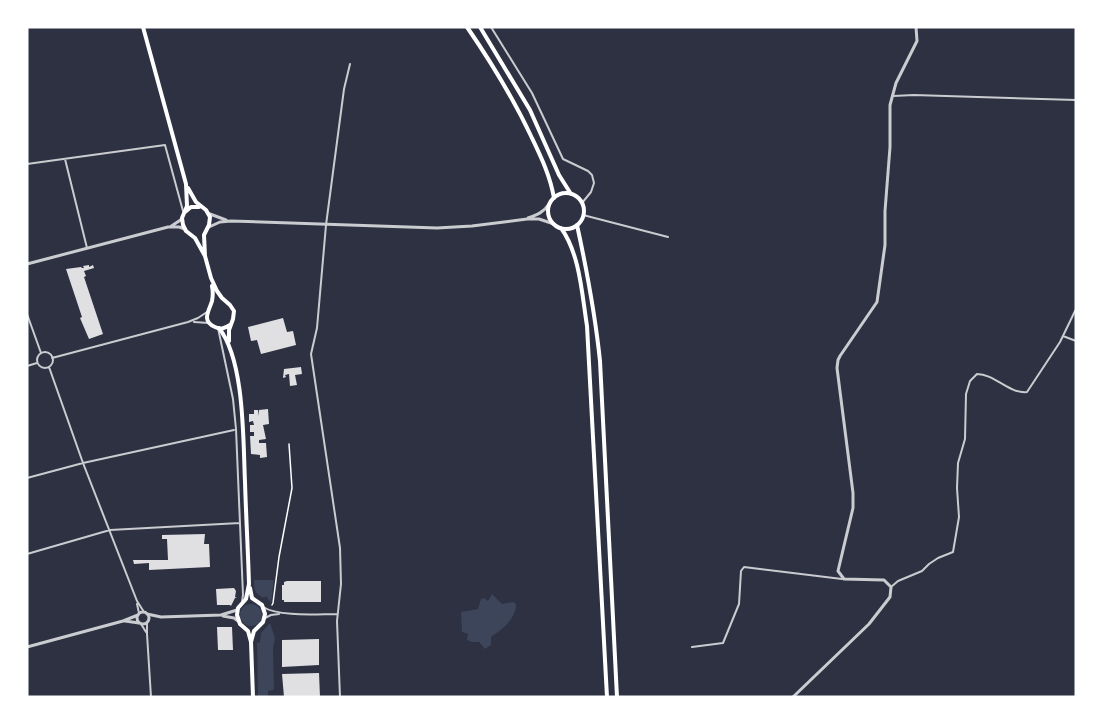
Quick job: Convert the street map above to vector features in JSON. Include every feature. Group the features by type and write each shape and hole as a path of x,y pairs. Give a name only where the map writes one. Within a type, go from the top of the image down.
{"main road":[{"path":"143,27 186,183 194,199 208,214 210,221 204,235 205,256"},
{"path":"467,27 497,71 524,119 551,180 554,198"},
{"path":"480,27 530,110 559,175 571,194"},
{"path":"186,183 187,206 183,215 185,229 199,244 211,278 213,292 207,317 210,323 224,335 236,372 242,406 249,584 248,594 237,610 238,621 246,628 251,642"},
{"path":"561,193 571,194 582,203 583,215 577,225 567,229 561,228 554,224 548,215 549,204 561,193"},
{"path":"183,215 194,206 203,208"},
{"path":"577,225 590,287 600,361 617,697"},
{"path":"561,228 573,250 586,326 607,697"},
{"path":"191,233 199,234 207,229"},
{"path":"211,278 217,291 232,308 234,314 228,335 229,348"},
{"path":"210,305 218,301 227,303"},
{"path":"218,328 224,328 230,324"},
{"path":"249,584 252,598 263,607 265,612 264,620 254,631 251,642 253,697"},
{"path":"243,603 255,600"},
{"path":"246,628 257,627"}],"street":[{"path":"491,27 532,93 563,159 588,171 592,176 594,183 591,192 582,203"},
{"path":"844,579 838,571 853,508 853,493 837,368 838,360 877,302 885,245 890,105 896,83 917,41 916,27"},
{"path":"340,697 338,614 341,584 340,548 311,354 344,89 350,64"},
{"path":"892,96 1076,100"},
{"path":"27,164 165,146 183,215 177,223 168,227 27,264"},
{"path":"65,159 87,248"},
{"path":"527,219 546,209 549,204"},
{"path":"208,214 231,221 326,225 437,228 527,219 540,219 554,224"},
{"path":"583,215 668,237"},
{"path":"207,229 213,225 231,221"},
{"path":"168,227 185,229"},
{"path":"793,697 869,624 890,597 891,587 898,581 922,571 938,558 953,552 959,517 958,463 965,439 966,393 970,381 977,375 983,374 1021,393 1027,392 1060,342 1076,309"},
{"path":"52,358 188,322 207,312"},
{"path":"27,314 41,353"},
{"path":"188,322 210,323"},
{"path":"218,328 233,399 236,429 243,603"},
{"path":"1063,336 1076,342"},
{"path":"41,353 48,353 52,358 49,367"},
{"path":"37,363 41,353"},
{"path":"27,366 37,363"},
{"path":"37,363 42,368 49,367"},
{"path":"49,367 83,463 137,601 142,613 150,618 147,634 151,697"},
{"path":"27,478 83,463 236,429"},
{"path":"27,554 110,530 240,523"},
{"path":"692,647 723,643 739,604 741,572 744,567 844,579 884,580 891,587"},
{"path":"263,607 282,613 338,614"},
{"path":"221,615 237,610"},
{"path":"142,613 137,619 147,634"},
{"path":"27,647 123,621 142,613 161,617 221,615 238,621"},
{"path":"264,620 271,615 282,613"},
{"path":"123,621 140,624 161,617"}],"path":[{"path":"272,605 292,488 289,444"}],"shaded area":[{"path":"254,580 274,580 271,603 266,596 264,598 257,593"},
{"path":"492,594 502,604 513,602 516,604 514,614 508,624 491,637 491,645 485,649 479,642 467,640 468,634 462,632 461,612 478,609 481,599 488,601"},
{"path":"251,604 259,607 262,615 259,623 251,626 243,623 240,615 243,607"},
{"path":"270,623 275,638 273,648 274,690 268,691 268,697 258,697 257,643 260,642 261,633"}],"building":[{"path":"89,265 89,267 93,265 94,268 84,271 86,276 84,277 103,334 89,339 80,318 82,317 66,269 84,268 83,266"},
{"path":"283,318 287,332 293,331 296,345 261,354 257,340 251,341 248,327"},
{"path":"301,367 302,374 295,375 297,385 290,386 289,374 283,378 284,369"},
{"path":"268,409 269,424 263,425 266,439 259,440 259,443 266,443 267,457 260,458 260,455 251,454 250,436 254,436 254,432 250,432 250,425 254,425 253,421 249,422 249,414 254,414 254,410 258,410 259,416 259,410"},
{"path":"205,534 204,544 209,544 210,567 149,570 149,563 134,564 133,560 168,560 167,539 162,539 162,535"},
{"path":"287,581 321,581 321,602 284,602 282,585"},
{"path":"234,588 237,598 231,606 217,605 216,589"},
{"path":"217,627 232,627 233,650 218,650"},
{"path":"319,639 319,665 282,667 282,640"},
{"path":"319,673 320,697 284,697 282,674"}]}
